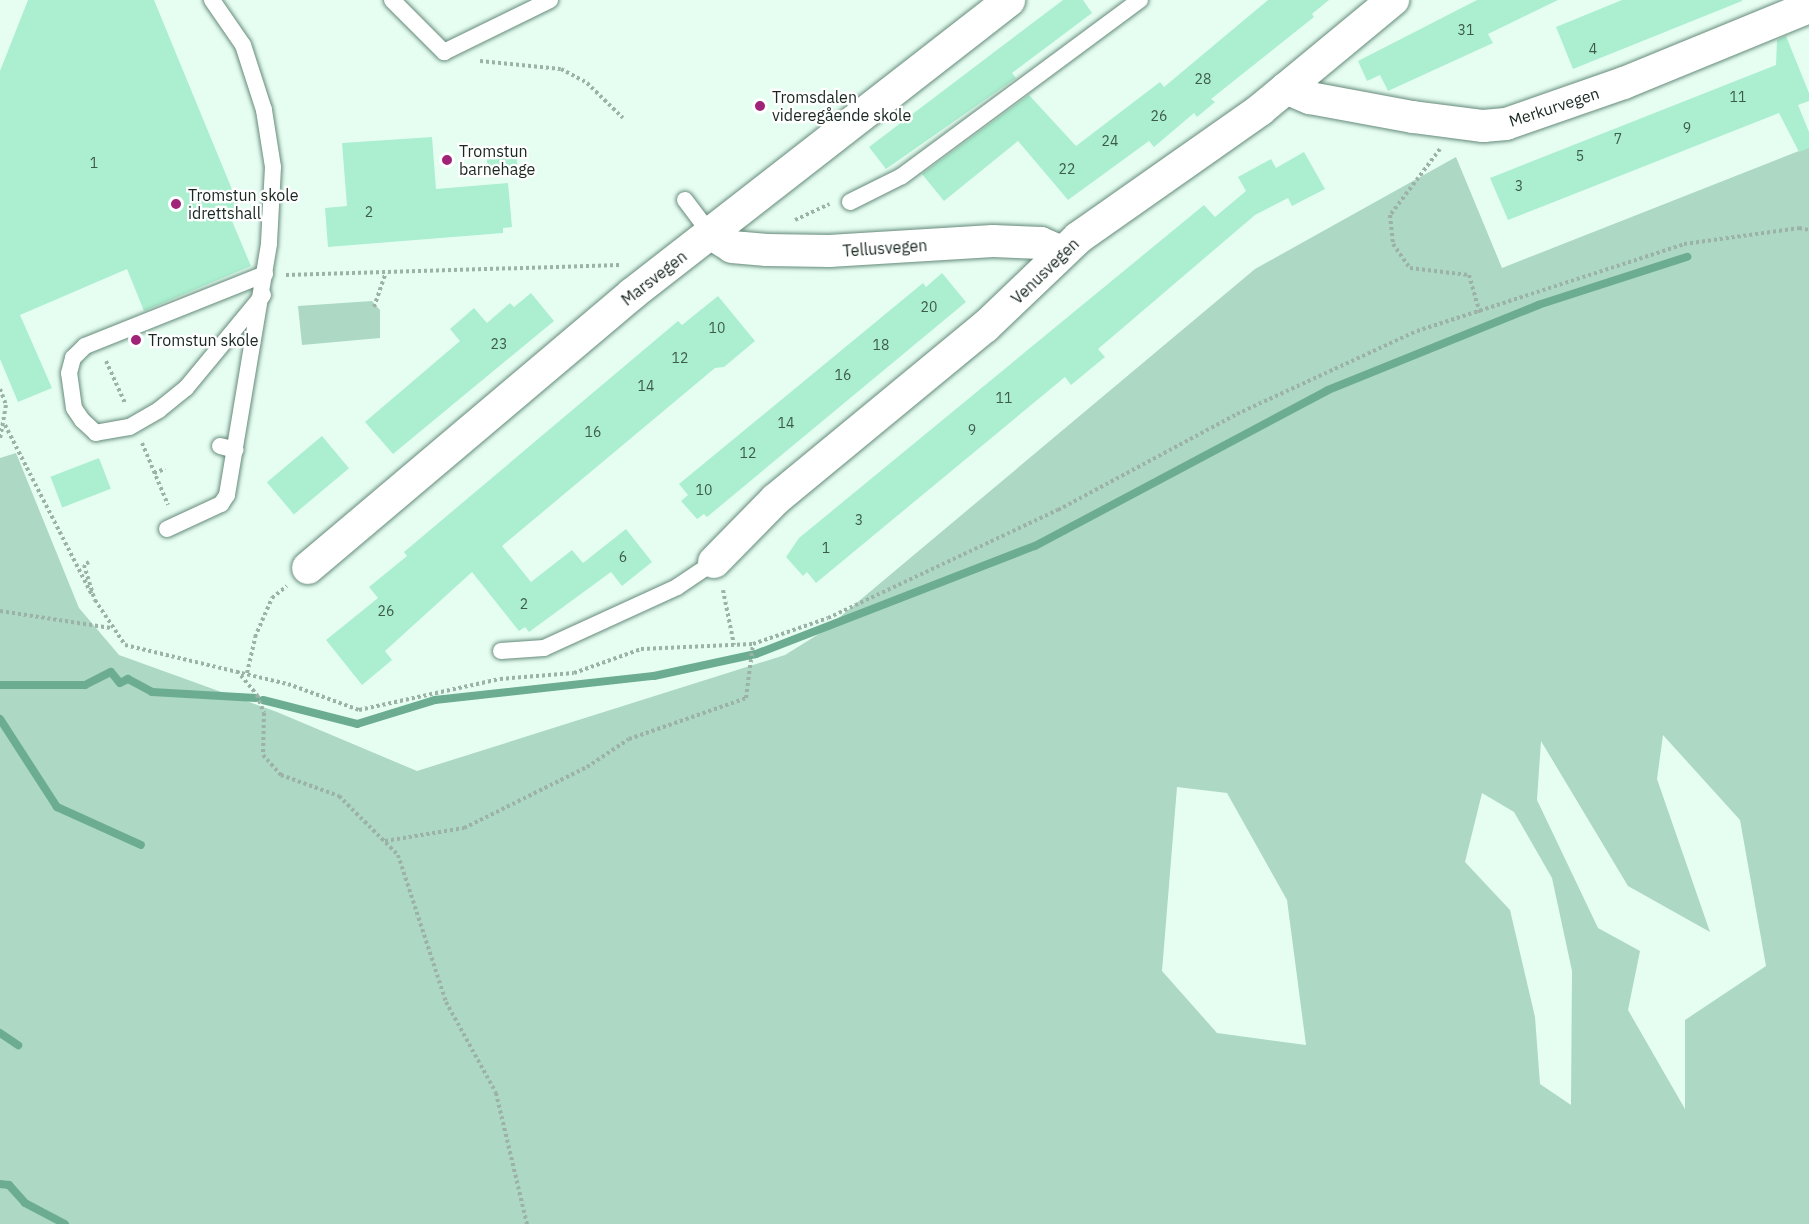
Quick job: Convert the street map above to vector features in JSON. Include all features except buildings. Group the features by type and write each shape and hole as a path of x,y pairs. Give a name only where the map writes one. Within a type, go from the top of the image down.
{"street":[{"name":"Marsvegen","path":"308,568 672,263 1009,0"},
{"name":"Venusvegen","path":"711,564 776,499 985,327 1061,252 1286,88 1393,0"},
{"name":"Merkurvegen","path":"1286,88 1310,98 1459,124 1491,126 1532,117 1809,6"},
{"name":"Tellusvegen","path":"710,233 732,246 767,250 829,251 993,241 1041,243 1061,252"}],"lane":[{"path":"167,529 222,504 228,448 263,295 265,274 273,167 264,111 243,45 212,0"},
{"path":"392,0 444,52 550,0"},
{"path":"850,202 902,176 1140,0"},
{"path":"685,200 710,233"},
{"path":"263,295 186,388 134,424 96,433 74,408 69,373 73,358 97,341 265,274"},
{"path":"501,651 544,648 677,587 711,564"}],"path":[{"path":"444,52 561,69 587,83 623,118"},
{"path":"1459,124 1390,215 1393,243 1410,268 1468,274 1480,313"},
{"path":"0,389 5,426 64,549 111,628 134,649 237,670 335,704 378,709 445,689 574,673 641,649 753,644 828,618 1047,515 1237,414 1417,331 1480,313 1684,244 1799,228 1809,230"},
{"path":"265,274 386,273 672,263"},
{"path":"374,307 386,273"},
{"path":"97,341 134,424"},
{"path":"0,440 5,426"},
{"path":"143,446 168,505"},
{"path":"154,473 165,469"},
{"path":"89,562 84,565 95,600"},
{"path":"711,564 726,596 734,645"},
{"path":"247,673 255,637 272,598 308,568"},
{"path":"0,611 111,628"},
{"path":"385,842 464,828 587,767 629,739 746,698 753,644"},
{"path":"237,670 257,696 264,713 263,755 281,776 339,796 398,855 446,1002 496,1093 527,1224"}],"green space":[{"path":"1809,147 1809,1224 0,1224 0,458 16,453 79,608 119,655 277,712 417,771 785,655 822,632 1255,269 1456,157 1502,268","holes":["1663,735 1740,820 1766,966 1685,1020 1685,1109 1628,1010 1640,951 1598,928 1537,800 1541,741 1628,886 1710,932 1657,779","1177,787 1227,793 1287,900 1306,1045 1217,1033 1162,971","1482,793 1514,812 1552,878 1572,971 1571,1105 1540,1084 1535,1017 1510,910 1465,862"]},
{"path":"372,301 380,310 380,338 302,345 298,306"}],"waterway":[{"path":"263,700 357,724 435,700 654,676 756,654 1035,546 1328,390 1538,305 1687,257"},
{"path":"0,685 85,685 111,672 120,683 128,679 152,692 256,698"},
{"path":"0,719 57,807 141,845"},
{"path":"0,1033 18,1045"},
{"path":"0,1184 9,1185 25,1203 65,1224"}],"place":[{"name":"Tromsdalen videregående skole","path":"760,106"},
{"name":"Tromstun barnehage","path":"447,160"},
{"name":"Tromstun skole idrettshall","path":"176,204"},
{"name":"Tromstun skole","path":"136,340"}]}
